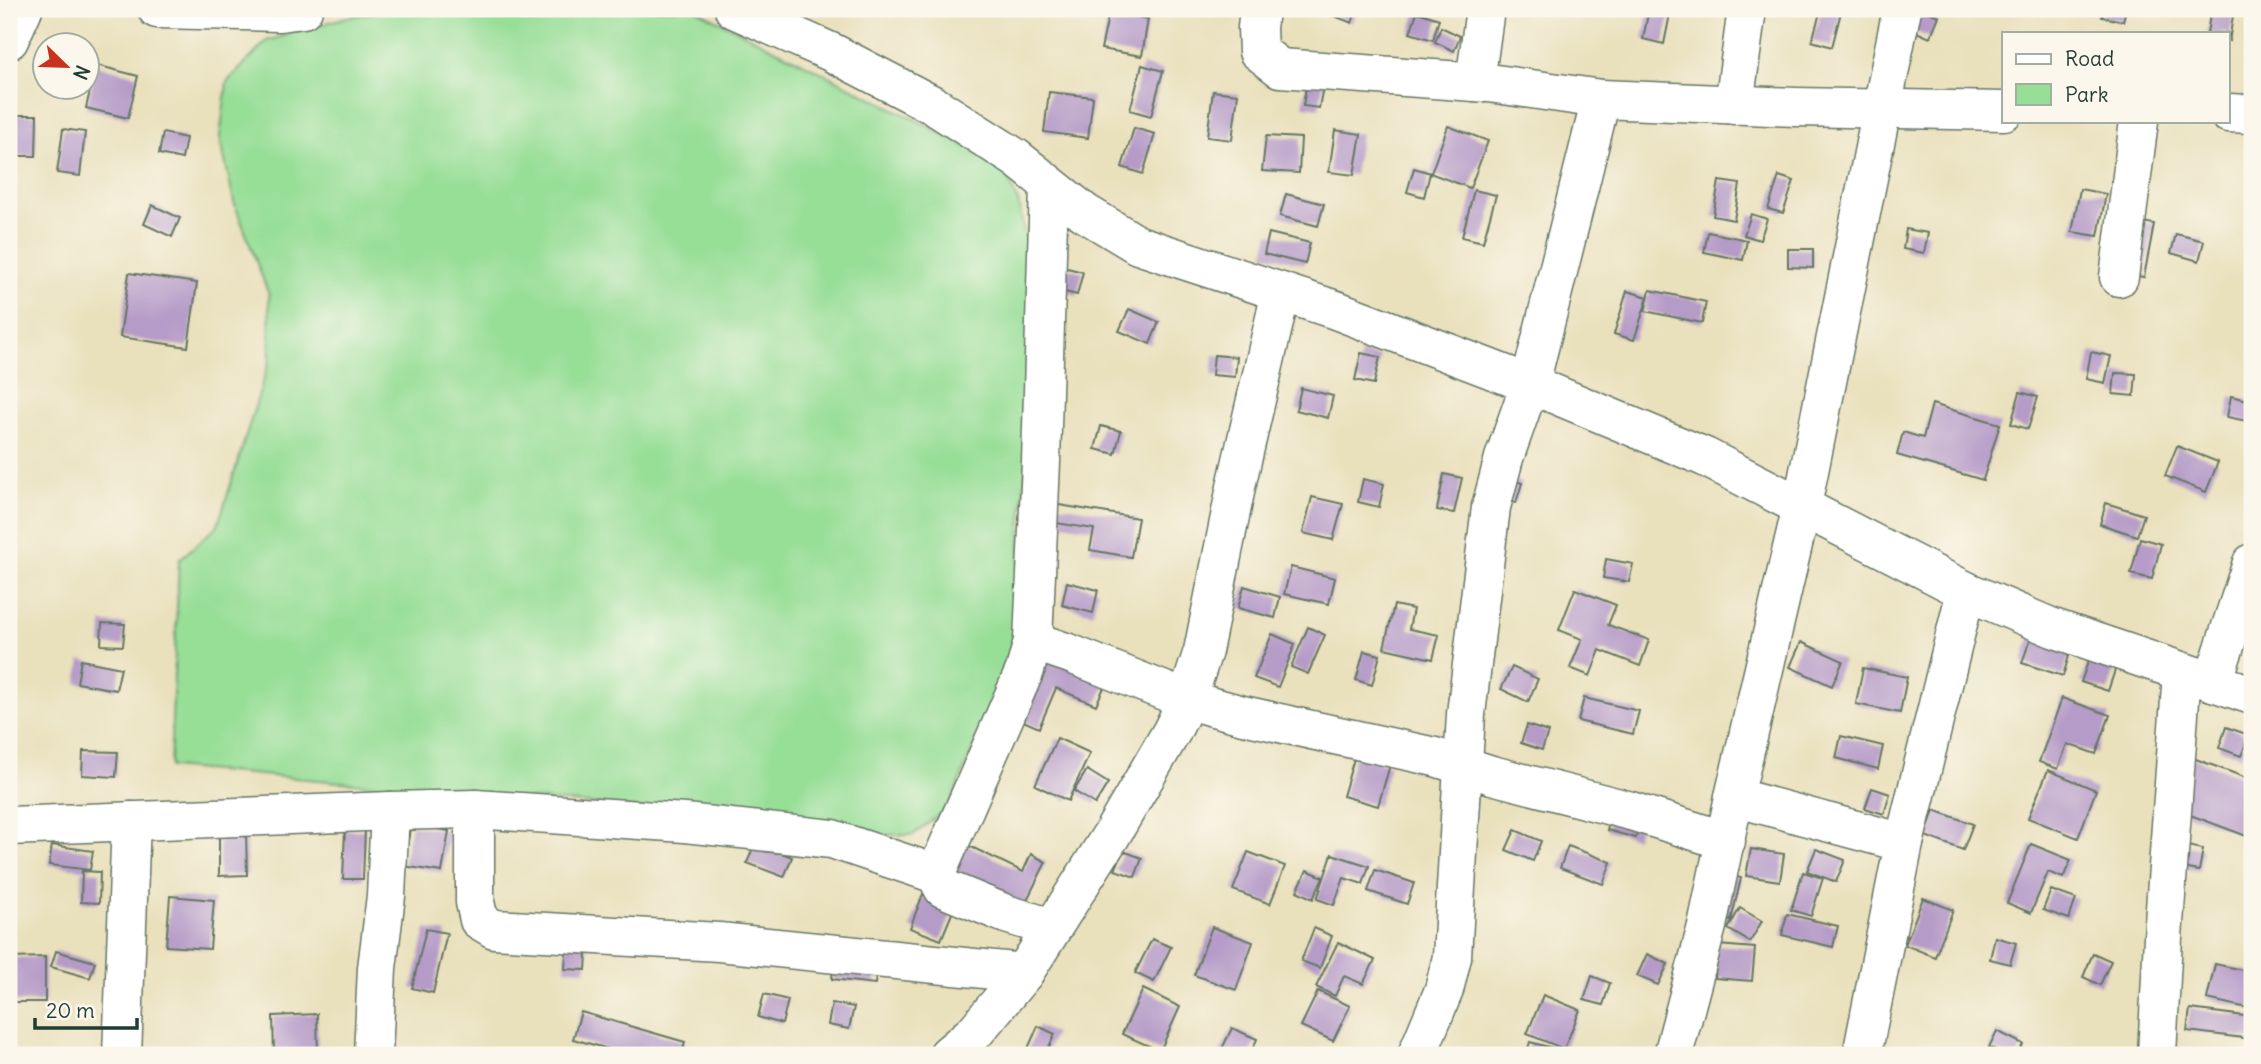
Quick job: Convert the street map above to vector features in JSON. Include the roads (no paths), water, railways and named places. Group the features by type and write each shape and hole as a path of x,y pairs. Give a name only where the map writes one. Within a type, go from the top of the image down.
{"street":[{"path":"9,40 23,9"},
{"path":"157,9 280,12 303,9"},
{"path":"734,9 833,53 933,105 1016,158 1085,213 1138,245 1336,310 1530,384 1705,457 1966,591 2053,628 2252,695"},
{"path":"1259,9 1258,51 1280,68 1475,82 1601,99 2002,111"},
{"path":"1475,82 1485,9"},
{"path":"1734,105 1746,9"},
{"path":"1673,1055 1707,926 1734,797 1802,506 1902,9"},
{"path":"1416,1055 1450,972 1466,714 1491,507 1504,457 1530,384 1601,99"},
{"path":"2230,113 2252,114"},
{"path":"2119,277 2138,122"},
{"path":"936,874 1024,670 1033,641 1049,185"},
{"path":"948,1055 974,1033 1024,973 1112,834 1187,700 1203,651 1237,482 1281,292"},
{"path":"2157,1055 2164,924 2198,677 2252,563"},
{"path":"1862,1055 1904,843 1966,591"},
{"path":"1033,641 1187,700 1435,757 1631,811 1726,841"},
{"path":"1734,797 1904,843"},
{"path":"9,826 475,809 685,823 832,839 936,874 943,888 1006,914 1052,929"},
{"path":"475,809 475,902 479,920 494,929 719,942 1024,973"},
{"path":"373,1055 390,811"},
{"path":"122,1055 131,821"}]}
